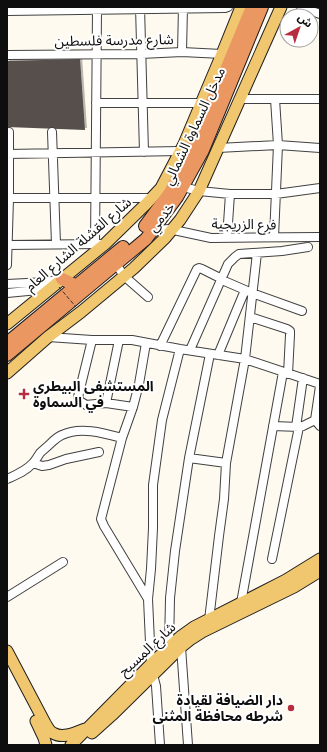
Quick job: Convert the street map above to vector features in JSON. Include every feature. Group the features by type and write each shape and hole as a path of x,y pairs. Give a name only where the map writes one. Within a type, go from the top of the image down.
{"highway":[{"name":"مدخل السماوة الشمالي","path":"7,343 120,251 141,232 171,192 225,72 252,7"},
{"name":"مدخل السماوة الشمالي","path":"7,355 149,235 177,197 203,150 262,7"},
{"path":"57,285 77,286"}],"main road":[{"name":"شارع القشلة الشارع العام","path":"7,324 57,285 152,198 160,188 181,151 240,7"},
{"name":"خدمي","path":"7,373 158,246 186,211 199,191 281,7"},
{"name":"شارع المسبح","path":"175,647 180,637 190,630 286,580 320,559"},
{"name":"شارع المسبح","path":"71,745 86,729 175,647 202,632 294,587 320,571"},
{"path":"7,651 45,723 54,734 67,736 86,729"},
{"path":"7,665 38,725 46,745"},
{"name":"شارع المسبح","path":"80,745 152,669"}],"street":[{"path":"7,11 50,9 228,7"},
{"path":"301,7 320,14"},
{"path":"140,8 144,152"},
{"path":"182,52 183,8"},
{"path":"8,245 100,244 96,198 97,54 93,9"},
{"name":"شارع مدرسة فلسطين","path":"7,55 142,54 182,52 222,54"},
{"path":"240,99 320,99"},
{"path":"274,237 278,145 275,99"},
{"path":"96,103 201,103"},
{"path":"7,265 9,132"},
{"path":"52,132 54,153 56,244"},
{"path":"218,148 278,145 320,148"},
{"path":"8,154 181,151"},
{"path":"183,187 199,191 230,194 276,194 320,188"},
{"path":"226,238 230,194"},
{"path":"8,198 152,198"},
{"path":"163,216 164,224 171,229"},
{"path":"149,235 158,230 171,229"},
{"name":"فرع الزريجية","path":"171,229 211,238 320,237"},
{"path":"190,350 228,264 235,256 240,254 282,251 308,247"},
{"path":"209,620 224,499 226,462 245,359 250,317 249,292 257,253"},
{"path":"116,264 124,276 148,297"},
{"path":"160,346 197,269 199,268 249,292 302,311"},
{"path":"7,284 47,282 57,285"},
{"path":"7,292 57,285"},
{"path":"188,745 170,598 175,551 189,458 214,354 249,292"},
{"path":"241,603 273,426 285,373 290,335 290,331 287,329 250,317"},
{"path":"48,337 92,340 132,340 160,346 245,359 320,385 317,423 297,427 273,426"},
{"path":"92,340 78,397 80,402 86,405 106,403 133,407"},
{"path":"106,403 119,340"},
{"path":"146,343 139,384 122,438 101,519 148,599"},
{"path":"160,745 156,686 152,669 148,599 152,542 153,485 162,420 180,349"},
{"path":"272,560 297,427 303,378"},
{"path":"7,479 28,468 40,452 60,436 69,432 92,431 122,438"},
{"path":"33,463 42,466 99,452"},
{"path":"189,458 226,462"},
{"path":"7,597 63,562"}],"path":[{"path":"57,285 76,306"}],"building":[{"path":"80,59 85,130 7,127 7,61"}],"place":[{"name":"المستشفى البيطري في السماوة","path":"24,394"},
{"name":"دار الضيافة لقيادة شرطه محافظة المثنى","path":"291,708"}]}
